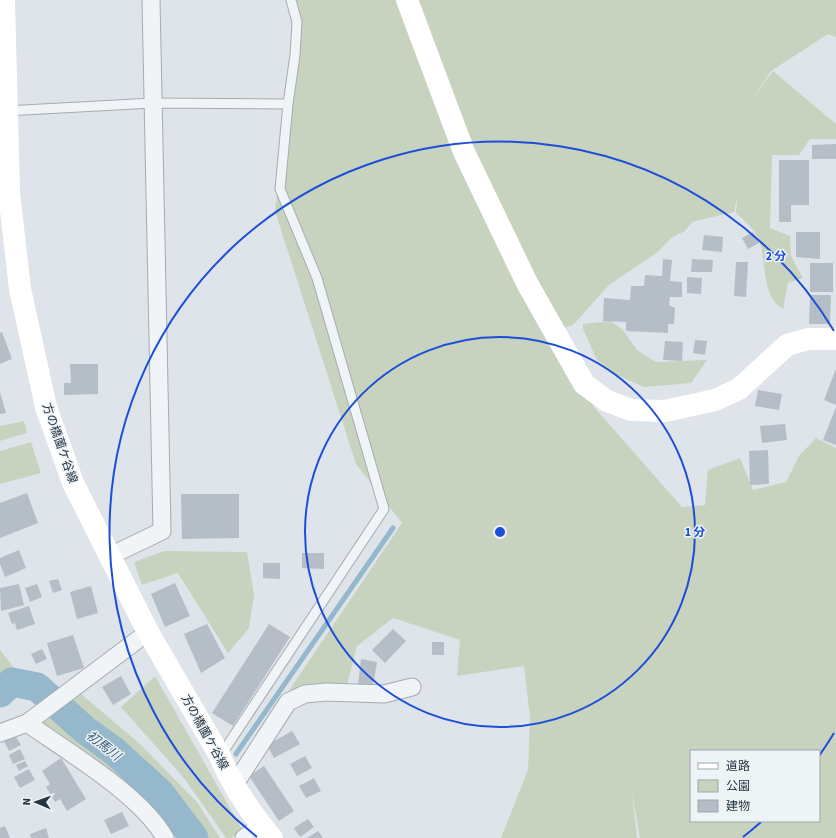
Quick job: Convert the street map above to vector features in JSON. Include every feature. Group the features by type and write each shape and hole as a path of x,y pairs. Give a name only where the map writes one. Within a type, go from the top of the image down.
{"main road":[{"name":"方の橋薗ケ谷線","path":"4,0 3,111 9,192 20,289 44,400 73,483 148,632 220,756 259,834"},
{"path":"407,0 464,152 527,283 584,384 607,401 630,410 665,411 715,400 739,389 787,345 808,339 836,340"}],"street":[{"path":"110,556 162,531 151,0"},
{"path":"0,733 31,720 148,632"},
{"path":"235,784 288,702 305,694 326,692 384,694 412,687"},
{"path":"31,720 126,794 160,828 165,838"}],"lane":[{"path":"220,756 384,509 318,278 280,189 288,104 295,55 297,22 292,0"},
{"path":"3,111 153,103 288,104"}],"green space":[{"path":"291,0 836,0 836,37 828,34 771,71 753,98 773,71 836,124 836,139 810,139 799,155 772,155 770,228 790,236 791,256 803,278 788,283 783,309 776,303 768,287 762,250 757,237 750,226 736,213 737,198 734,212 692,222 685,231 671,238 658,252 609,285 573,325 551,332 555,333 594,407 682,507 705,505 708,470 740,458 753,490 786,482 799,456 816,438 836,448 836,838 640,838 632,793 637,838 501,838 528,770 530,718 524,666 457,676 460,640 393,618 357,646 346,688 286,695 402,523 356,464 275,211 297,22"},
{"path":"611,321 622,329 637,350 656,362 707,360 691,383 644,387 617,375 597,360 583,329 583,324"},
{"path":"24,421 27,433 0,441 0,426"},
{"path":"31,442 41,473 0,484 0,451"},
{"path":"164,551 247,552 254,595 249,628 228,653 178,573 142,585 134,562"},
{"path":"0,650 23,679 0,695"},
{"path":"155,676 243,831 231,838 226,838 184,778 121,707"},
{"path":"74,688 140,744 197,802 220,838 176,838 163,816 125,781 34,718"}],"building":[{"path":"836,144 836,159 812,159 812,145"},
{"path":"779,160 809,160 809,205 791,205 791,222 779,222"},
{"path":"753,232 759,243 748,249 742,238"},
{"path":"796,232 820,232 820,259 796,257"},
{"path":"704,235 723,237 722,252 702,250"},
{"path":"663,259 672,260 670,281 682,282 682,297 670,297 669,305 675,308 674,324 668,324 668,333 626,331 626,322 603,321 604,298 630,300 631,286 644,286 645,275 662,276"},
{"path":"692,259 713,260 712,272 691,272"},
{"path":"736,262 748,262 746,297 734,296"},
{"path":"810,263 833,263 833,292 810,292"},
{"path":"687,277 702,278 701,294 687,293"},
{"path":"810,295 831,295 830,324 809,324"},
{"path":"2,332 12,359 0,364 0,333"},
{"path":"695,340 707,341 705,355 693,353"},
{"path":"665,341 683,342 682,361 663,360"},
{"path":"70,364 98,364 98,394 64,395 64,383 71,383"},
{"path":"836,369 836,405 824,400"},
{"path":"758,390 782,394 779,410 755,406"},
{"path":"0,392 6,413 0,414"},
{"path":"836,407 836,445 823,440"},
{"path":"785,424 787,440 762,443 760,426"},
{"path":"768,450 769,484 750,485 749,451"},
{"path":"27,493 38,523 0,538 0,503"},
{"path":"181,494 239,494 239,538 182,539"},
{"path":"19,550 26,568 5,577 0,564 0,558"},
{"path":"302,553 324,553 324,569 302,568"},
{"path":"263,563 280,563 280,579 263,578"},
{"path":"58,579 62,590 53,593 49,581"},
{"path":"175,583 190,616 165,627 151,594"},
{"path":"19,584 24,605 1,611 0,588"},
{"path":"37,584 42,597 30,602 25,588"},
{"path":"91,586 98,613 77,619 70,592"},
{"path":"29,606 35,624 17,630 15,623 12,624 8,613"},
{"path":"207,624 225,658 201,673 184,634"},
{"path":"269,624 290,637 233,726 212,713"},
{"path":"393,629 406,641 385,663 372,650"},
{"path":"73,635 84,668 57,676 47,643"},
{"path":"432,642 444,642 444,655 432,655"},
{"path":"42,649 47,659 36,664 31,654"},
{"path":"361,659 377,662 373,686 358,684"},
{"path":"121,676 131,694 113,705 102,687"},
{"path":"292,731 300,744 274,758 267,745"},
{"path":"15,735 21,745 9,751 4,741"},
{"path":"20,749 25,759 13,764 9,755"},
{"path":"305,756 312,768 297,776 290,764"},
{"path":"61,758 86,799 67,811 60,799 55,802 46,787 50,784 42,771"},
{"path":"25,761 28,766 19,771 16,765"},
{"path":"264,766 294,811 279,821 249,776"},
{"path":"29,769 35,780 20,788 14,777"},
{"path":"314,778 321,791 306,798 299,786"},
{"path":"122,812 129,826 111,834 104,820"},
{"path":"308,819 314,827 300,837 294,828"},
{"path":"5,826 10,838 0,838 0,828"},
{"path":"46,828 49,838 31,838 30,834"},
{"path":"318,831 323,838 307,838"}],"waterway":[{"path":"236,754 393,528"},
{"name":"初馬川","path":"0,693 12,682 37,687 85,730 114,751 160,793 194,838"}]}
